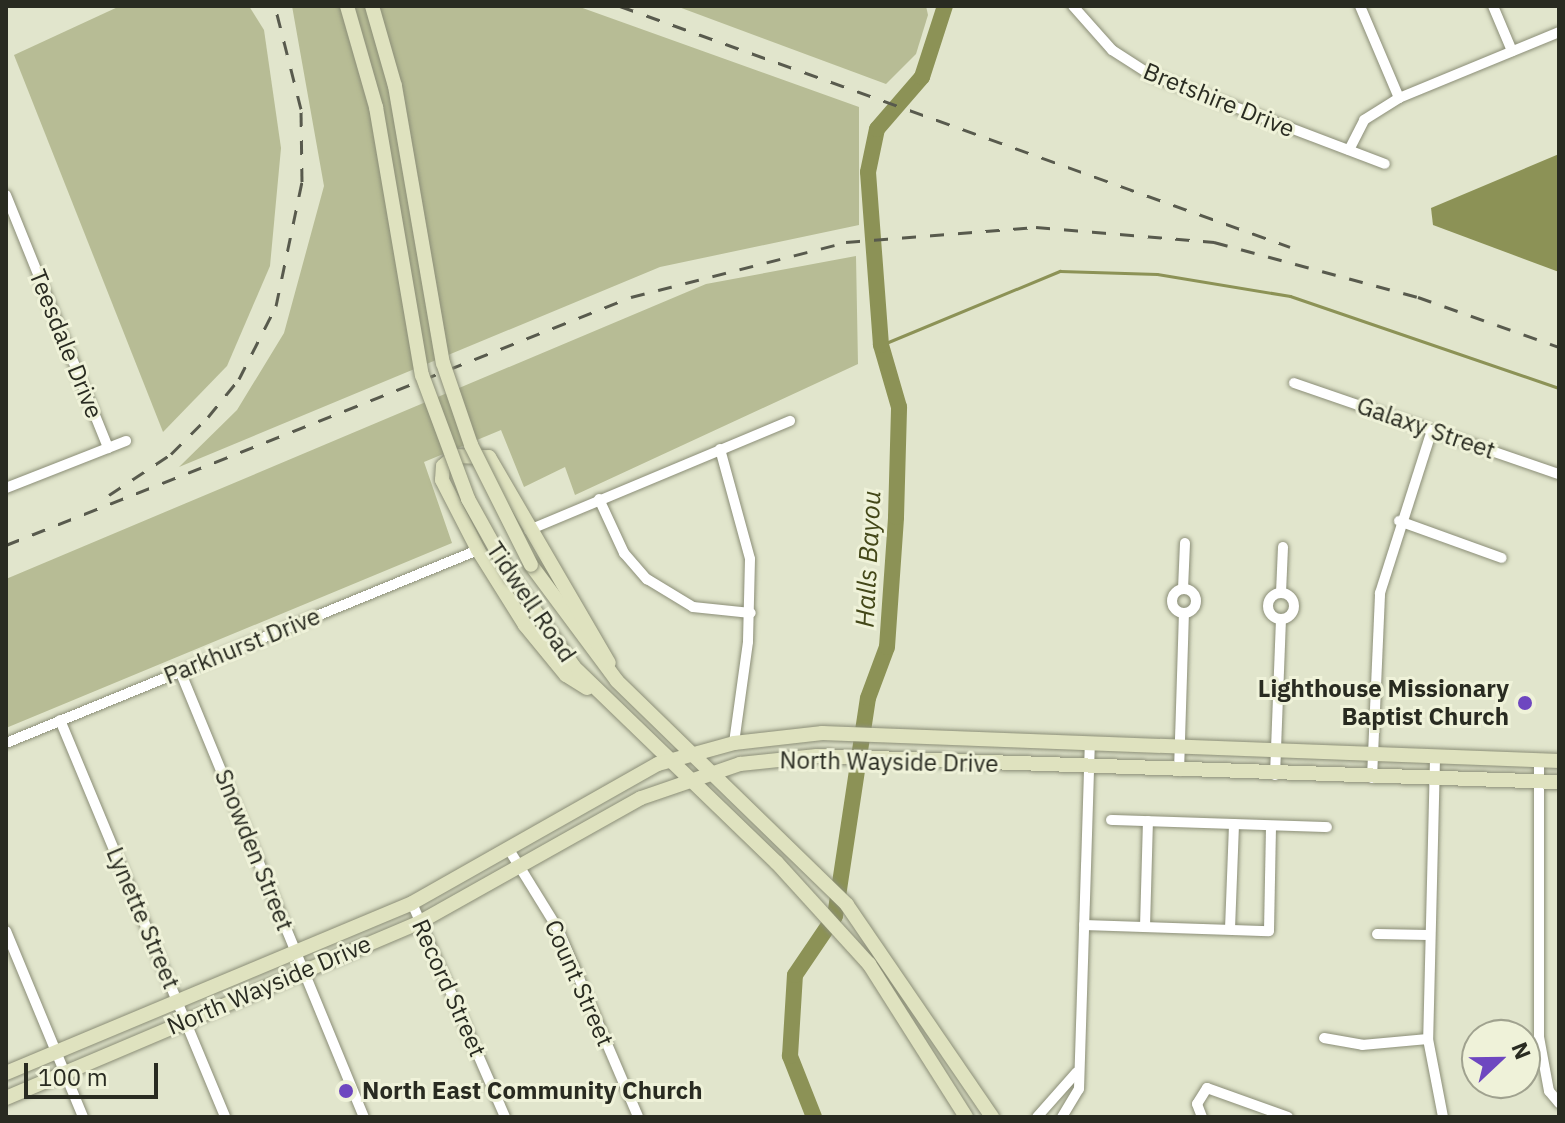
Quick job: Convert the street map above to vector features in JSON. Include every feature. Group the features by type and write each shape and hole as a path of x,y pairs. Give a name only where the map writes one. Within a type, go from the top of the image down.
{"main road":[{"name":"Tidwell Road","path":"347,6 376,107 422,375 468,499 512,578 602,697 777,863 869,964 966,1117"},
{"name":"Tidwell Road","path":"372,6 395,86 443,363 485,479 531,565 617,681 786,840 874,941 992,1117"},
{"path":"602,697 566,675 478,550 442,480 443,466 455,456 489,457 617,681"},
{"name":"North Wayside Drive","path":"6,1073 412,903 511,853 596,796 670,760 734,743 822,733 1090,748 1559,761"},
{"name":"North Wayside Drive","path":"6,1098 420,922 522,870 608,815 688,779 713,773 817,756 1275,775 1559,782"}],"street":[{"name":"Bretshire Drive","path":"1073,6 1112,50 1151,75 1385,164"},
{"path":"1360,6 1399,98"},
{"path":"1493,6 1512,51"},
{"path":"1349,150 1364,120 1399,98 1559,32"},
{"name":"Teesdale Drive","path":"6,195 108,448"},
{"name":"Galaxy Street","path":"1294,383 1559,474"},
{"path":"529,530 790,421"},
{"path":"1372,778 1380,593 1399,521 1432,430"},
{"path":"6,488 126,441"},
{"path":"720,449 743,522 751,613 734,743"},
{"path":"599,499 624,553 647,579 693,607 751,613"},
{"path":"1399,521 1502,558"},
{"path":"1179,771 1184,614 1171,599 1183,589 1185,543"},
{"path":"1281,619 1268,605 1281,593 1283,547"},
{"name":"Parkhurst Drive","path":"6,743 478,550"},
{"path":"1275,775 1281,619 1294,606 1281,593"},
{"name":"Snowden Street","path":"180,671 364,1117"},
{"name":"Lynette Street","path":"60,720 225,1117"},
{"path":"1062,1117 1075,1102 1090,748"},
{"path":"1435,759 1428,935 1428,1039 1443,1117"},
{"path":"1539,762 1539,1037 1549,1091 1559,1103"},
{"path":"1111,820 1327,827"},
{"path":"1145,927 1148,821"},
{"path":"1230,929 1234,824"},
{"path":"1084,925 1269,931 1271,826"},
{"name":"Count Street","path":"511,853 558,929 638,1117"},
{"name":"Record Street","path":"412,903 505,1117"},
{"path":"6,931 83,1117"},
{"path":"1377,934 1428,935"},
{"path":"1324,1038 1362,1045 1428,1039"},
{"path":"1037,1117 1077,1072"},
{"path":"1202,1117 1197,1104 1207,1088 1288,1117"}],"shaded area":[{"path":"120,6 249,6 264,30 281,148 270,266 227,366 163,432 14,55"},
{"path":"292,6 577,6 859,107 859,225 660,267 179,467 237,410 284,333 324,186"},
{"path":"676,6 926,6 928,15 916,54 886,84"},
{"path":"1559,154 1559,272 1433,225 1431,208"},
{"path":"856,256 858,364 575,495 565,467 524,487 501,430 424,462 452,543 6,728 6,579 706,284"}],"waterway":[{"name":"Halls Bayou","path":"814,1117 790,1056 795,975 835,916 868,698 887,647 896,517 899,407 881,345 868,172 877,129 922,77 945,6"},
{"path":"881,345 1060,271 1157,274 1290,296 1559,388"}],"railway":[{"path":"109,495 171,454 208,417 239,379 276,306 302,182 301,109 275,6"},
{"path":"620,6 1290,247"},
{"path":"6,545 631,297 846,242 1036,227 1214,242 1418,297 1559,347"}],"place":[{"name":"Lighthouse Missionary Baptist Church","path":"1525,703"},
{"name":"North East Community Church","path":"346,1091"}]}
